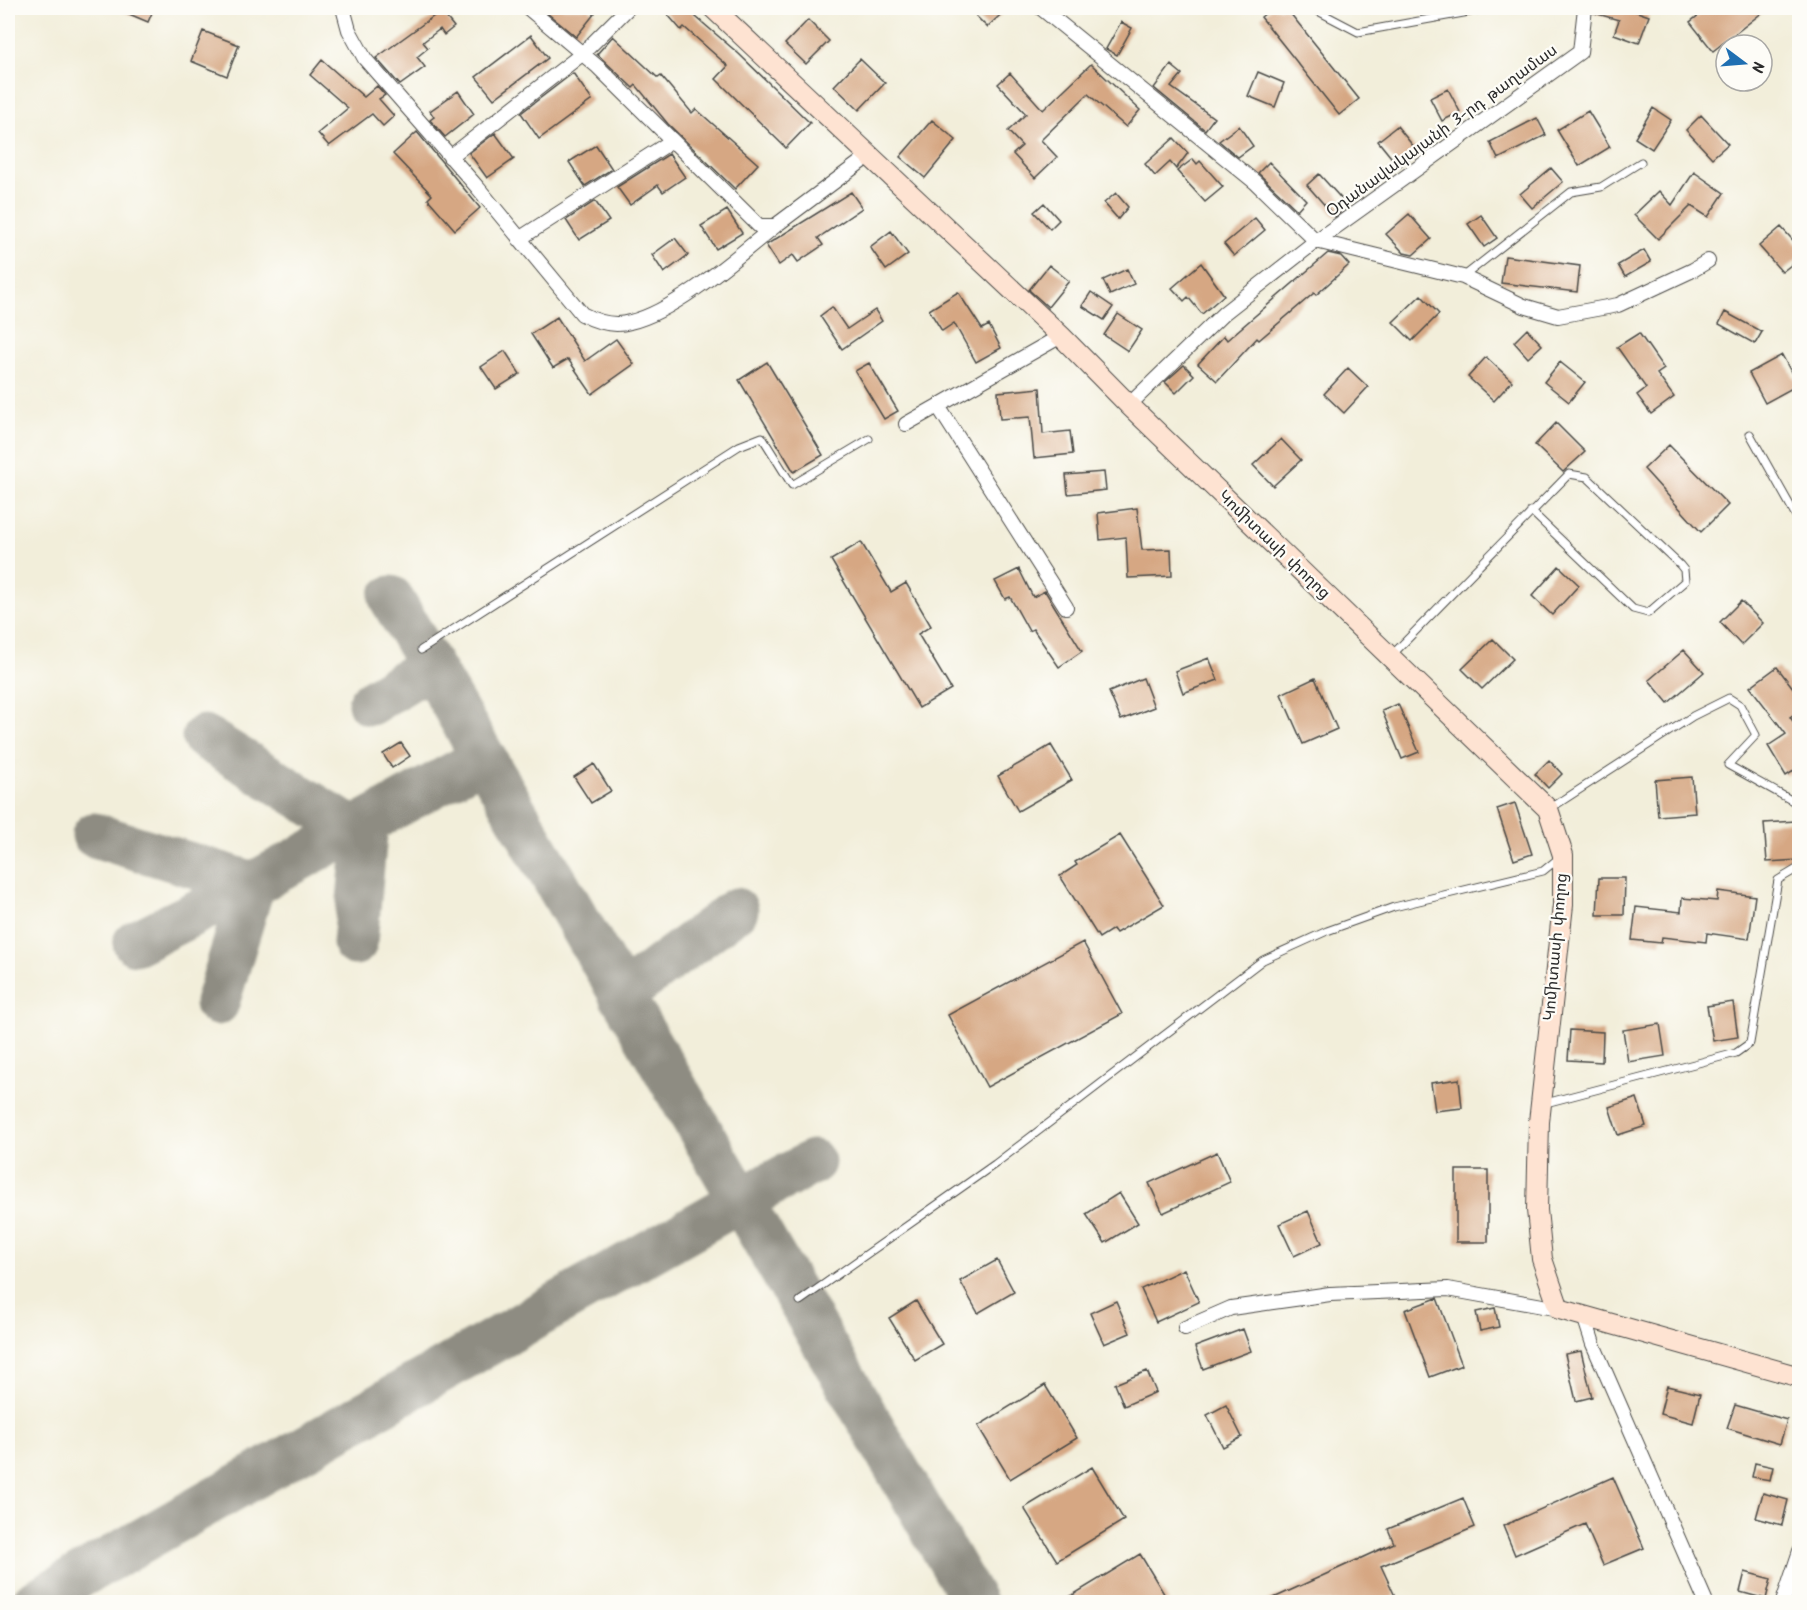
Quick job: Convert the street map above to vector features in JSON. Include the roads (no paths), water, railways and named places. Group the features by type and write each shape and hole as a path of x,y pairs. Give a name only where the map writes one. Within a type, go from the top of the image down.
{"main road":[{"name":"Կոմիտասի փողոց","path":"713,8 1061,336 1128,405 1548,809 1563,855 1563,905 1541,1104 1537,1210 1542,1259 1559,1309"},
{"path":"1559,1309 1800,1377"}],"street":[{"path":"343,8 349,30 365,59 582,314 599,324 629,323 653,315 719,271 870,155"},
{"path":"528,8 582,54 759,226 775,226"},
{"path":"450,157 582,54 628,8"},
{"path":"1041,8 1255,182 1316,241"},
{"name":"Օդանավակայանի 3-րդ թաղամաս","path":"1128,405 1224,313 1316,241 1580,52 1586,8"},
{"path":"519,239 672,141"},
{"name":"Օդանավակայանի 3-րդ թաղամաս","path":"1316,241 1463,277 1524,306 1558,316 1618,305 1708,261"},
{"path":"906,424 1061,336"},
{"path":"938,406 1066,607"},
{"path":"1185,1329 1231,1308 1330,1294 1448,1289 1559,1309"},
{"path":"1584,1316 1593,1344 1706,1602"},
{"path":"1783,1602 1800,1551"}],"lane":[{"path":"1312,8 1358,32 1491,8"},
{"path":"1463,277 1571,192 1601,186 1641,162"},
{"path":"1750,434 1800,523"},
{"path":"421,650 739,446 762,437 792,485 869,439"},
{"path":"1391,657 1531,511 1569,474 1587,477 1680,565 1684,570 1685,581 1648,613 1633,609 1531,511"},
{"path":"1548,809 1693,716 1729,698 1740,705 1756,735 1728,765 1800,805"},
{"path":"800,1301 995,1164 1263,960 1327,931 1394,908 1543,871 1563,855"},
{"path":"1541,1104 1736,1053 1750,1043 1778,880 1800,867"}]}
